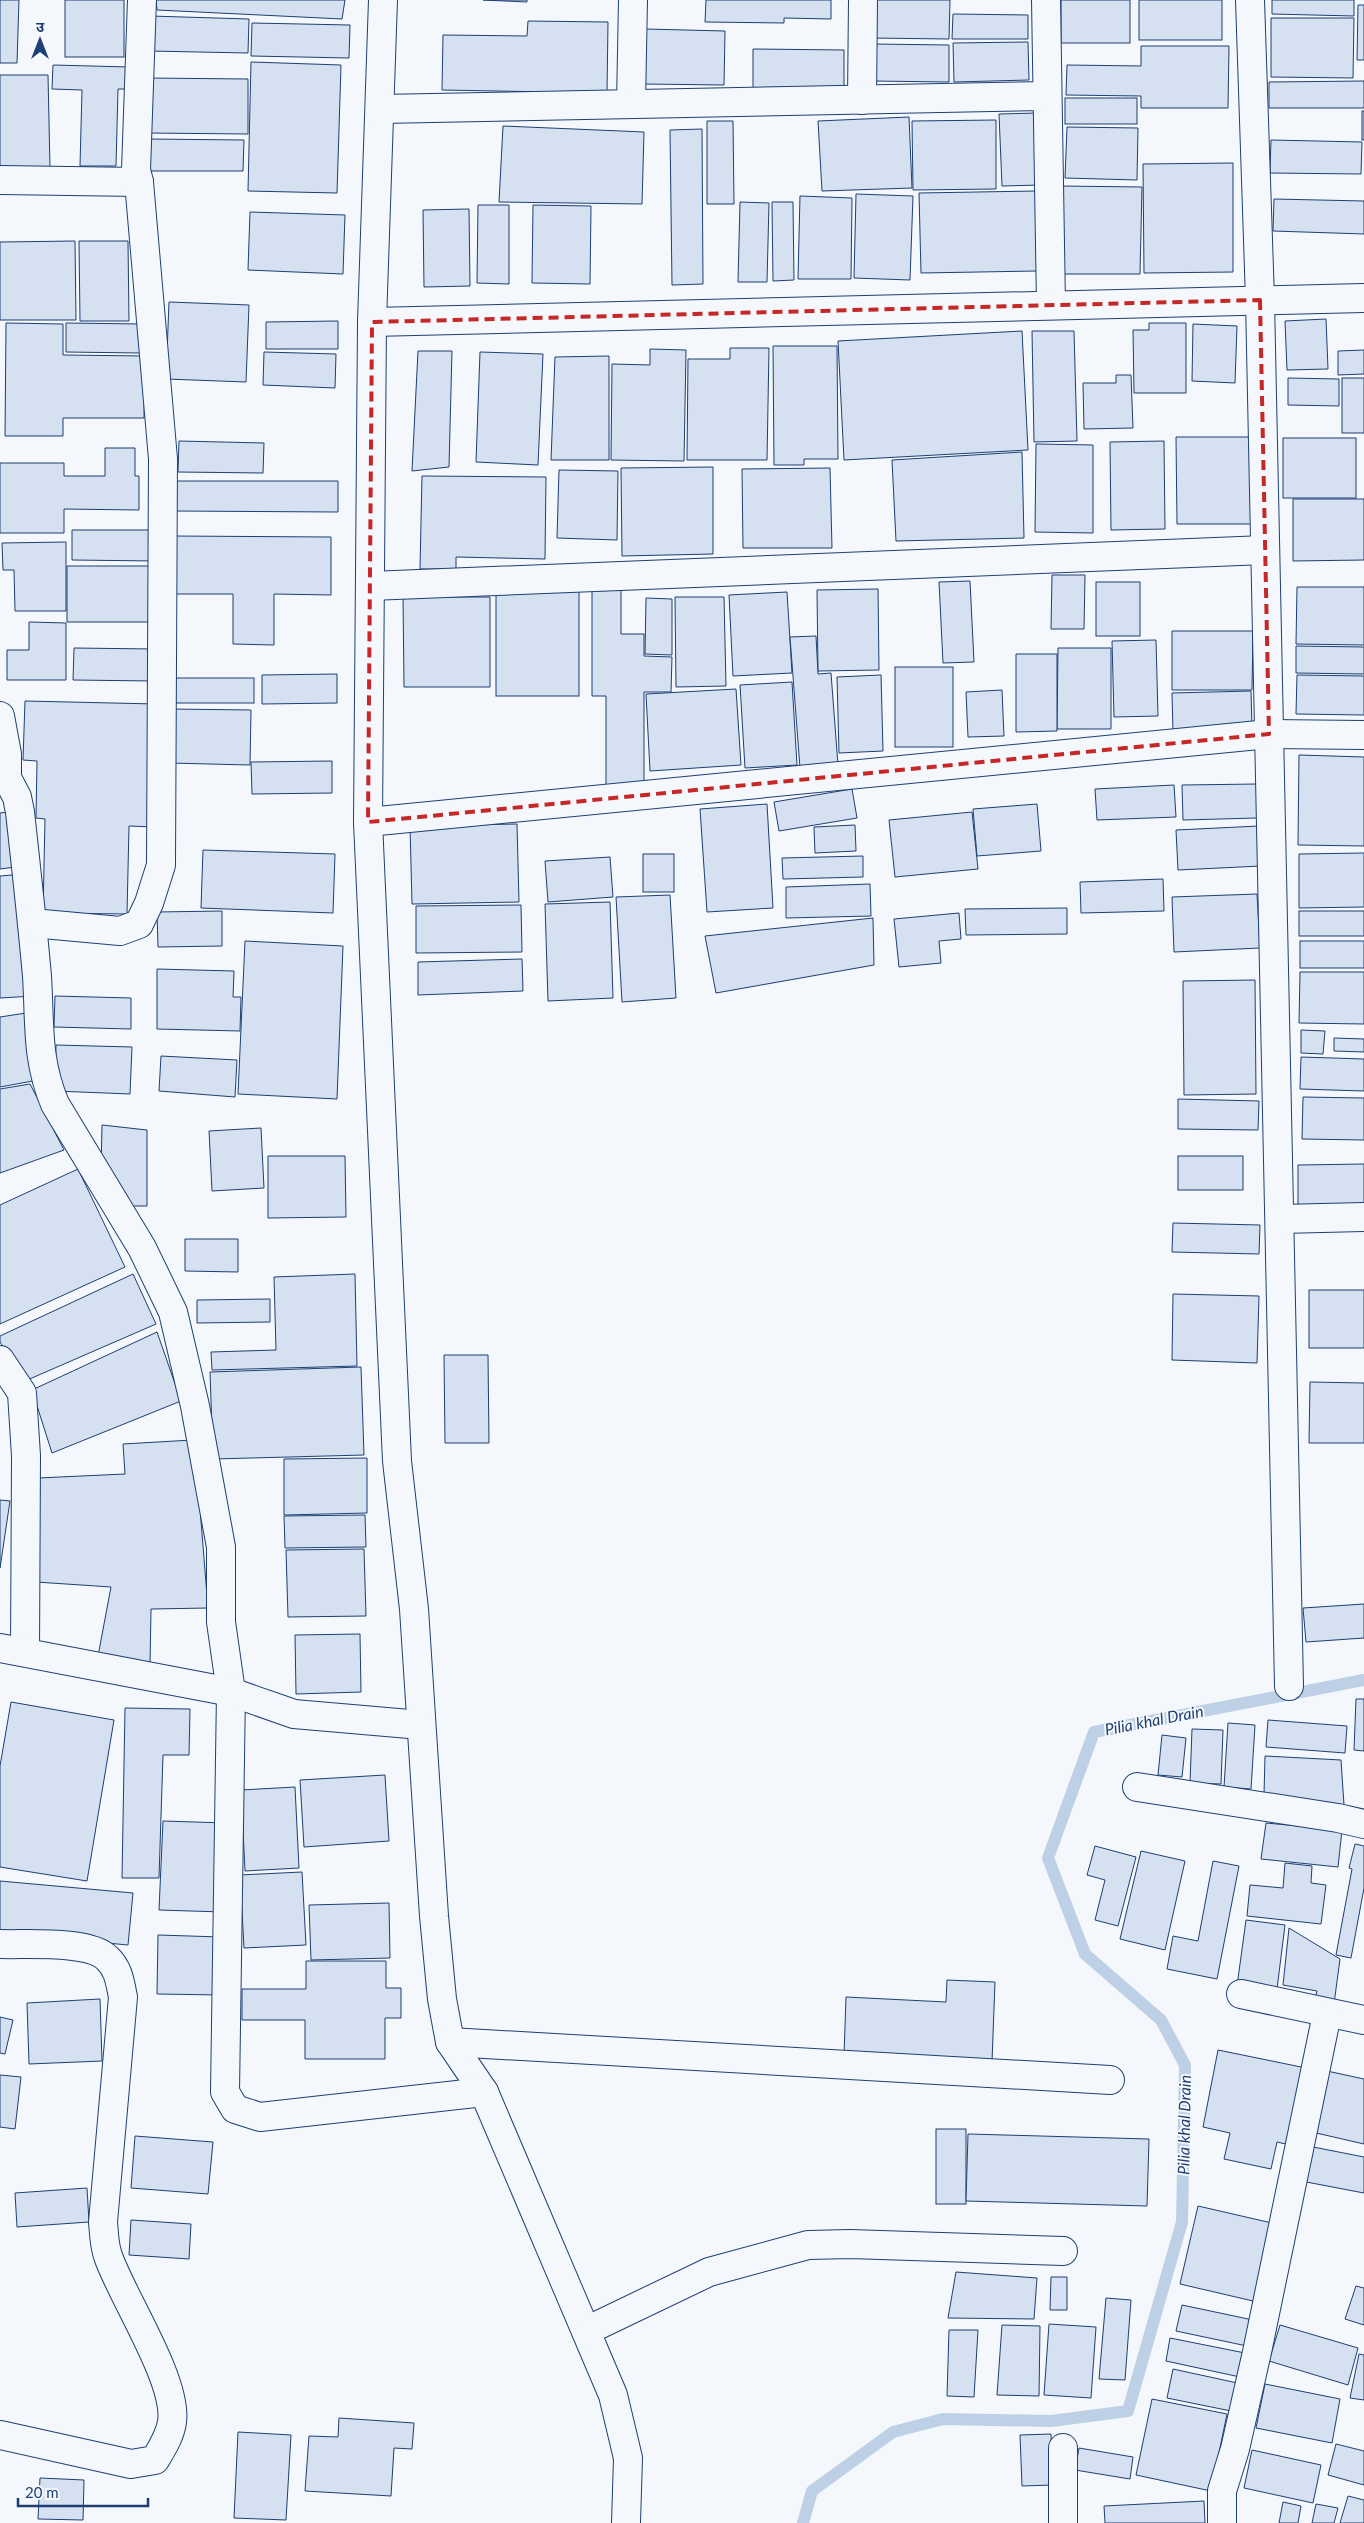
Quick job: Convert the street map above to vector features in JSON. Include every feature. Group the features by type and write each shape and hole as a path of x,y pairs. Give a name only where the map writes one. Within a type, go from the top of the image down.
{"street":[{"path":"32,923 120,931 138,924 149,902 161,865 163,459 139,182 136,170 142,0"},
{"path":"383,0 372,322 368,822 398,1461 414,1609 434,1916 442,2000 450,2042 484,2092 613,2395 628,2458 626,2523"},
{"path":"631,104 633,0"},
{"path":"862,100 863,0"},
{"path":"1046,0 1050,305"},
{"path":"1250,0 1260,300 1289,1686"},
{"path":"380,109 1047,96"},
{"path":"0,180 139,182"},
{"path":"372,322 1364,298"},
{"path":"370,586 1265,550"},
{"path":"0,716 7,754 7,778 18,797 20,812 32,923 38,1032 45,1080 55,1104 142,1248 173,1312 195,1406 221,1546 221,1622 231,1692 225,2092 235,2109 260,2117 484,2092"},
{"path":"368,822 1269,734 1364,735"},
{"path":"1280,1219 1364,1217"},
{"path":"0,1360 11,1393 26,1456 12,1650 231,1692 294,1714 421,1725"},
{"path":"1137,1787 1338,1818 1364,1824"},
{"path":"0,1944 84,1948 107,1958 118,1974 123,1997 103,2222 107,2255 165,2380 172,2412 172,2422 166,2442 155,2460 130,2464 0,2435"},
{"path":"1241,1994 1327,2014 1364,2020"},
{"path":"1222,2523 1222,2491 1235,2449 1257,2352 1327,2014"},
{"path":"450,2042 1110,2080"},
{"path":"586,2331 709,2272 808,2245 850,2244 1063,2251"},
{"path":"1063,2448 1063,2523"}],"highlighted area":[{"path":"1260,300 1269,734 368,822 372,322"}],"building":[{"path":"0,0 19,0 17,63 0,63"},
{"path":"65,0 124,0 124,57 65,57"},
{"path":"156,0 345,0 342,19 157,10"},
{"path":"483,0 527,0 527,2"},
{"path":"706,0 831,0 831,19 784,18 784,23 705,22"},
{"path":"871,0 950,0 949,39 871,38"},
{"path":"1061,0 1130,0 1130,43 1061,43"},
{"path":"1139,0 1222,0 1222,40 1139,40"},
{"path":"1272,0 1354,0 1354,16 1272,14"},
{"path":"1358,5 1364,5 1364,60 1357,60"},
{"path":"953,14 1028,15 1028,39 952,39"},
{"path":"150,16 249,19 248,53 149,51"},
{"path":"1271,18 1354,18 1353,78 1271,77"},
{"path":"528,21 608,22 607,93 442,90 443,35 527,36"},
{"path":"252,23 350,25 349,58 251,56"},
{"path":"646,29 725,31 724,85 644,84"},
{"path":"1028,42 1029,80 954,82 953,43"},
{"path":"873,44 949,45 949,82 873,81"},
{"path":"1141,46 1229,46 1228,108 1141,108 1141,96 1066,95 1067,65 1141,66"},
{"path":"753,49 844,50 844,88 753,88"},
{"path":"251,62 341,65 337,193 248,191"},
{"path":"53,65 129,67 129,89 118,89 116,166 80,166 82,90 52,89"},
{"path":"0,75 48,75 50,168 0,170"},
{"path":"147,78 248,79 248,134 146,133"},
{"path":"1364,81 1364,108 1269,108 1269,82"},
{"path":"1065,98 1137,98 1137,124 1065,124"},
{"path":"1362,111 1364,111 1364,140 1362,140"},
{"path":"1038,113 1041,185 1002,186 999,114"},
{"path":"909,117 912,188 822,191 818,121"},
{"path":"996,120 996,189 913,190 912,121"},
{"path":"707,121 733,121 734,204 707,204"},
{"path":"503,126 644,132 642,204 499,202"},
{"path":"1067,127 1138,128 1137,180 1065,178"},
{"path":"702,129 703,284 672,285 670,130"},
{"path":"149,139 244,140 243,171 149,171"},
{"path":"1271,140 1362,142 1361,174 1270,173"},
{"path":"1233,163 1233,272 1144,273 1143,164"},
{"path":"1061,186 1142,187 1140,274 1060,274"},
{"path":"1036,191 1037,271 921,273 919,193"},
{"path":"856,194 913,196 910,280 854,278"},
{"path":"800,196 852,198 851,279 798,279"},
{"path":"1274,199 1364,201 1364,234 1273,231"},
{"path":"740,202 769,203 767,282 738,282"},
{"path":"772,202 793,202 794,280 773,281"},
{"path":"478,205 509,205 509,284 477,283"},
{"path":"533,205 591,206 590,284 532,283"},
{"path":"469,209 470,286 424,287 423,210"},
{"path":"250,212 345,215 343,274 248,270"},
{"path":"75,241 76,320 0,320 0,242"},
{"path":"79,241 128,241 129,321 80,321"},
{"path":"169,302 249,305 246,382 166,379"},
{"path":"1326,319 1328,369 1287,370 1285,321"},
{"path":"338,321 338,349 266,349 266,322"},
{"path":"6,323 63,324 63,355 145,356 144,418 63,418 63,436 5,436"},
{"path":"66,323 142,324 141,353 66,352"},
{"path":"1149,323 1186,323 1186,393 1134,393 1133,330 1149,330"},
{"path":"1193,324 1237,326 1235,383 1192,381"},
{"path":"1022,331 1028,450 844,460 838,341"},
{"path":"1032,331 1074,331 1077,441 1034,442"},
{"path":"773,346 837,346 838,459 804,459 804,465 774,465"},
{"path":"730,348 769,348 767,460 687,460 688,359 730,359"},
{"path":"650,349 686,350 684,461 611,460 612,364 650,365"},
{"path":"1364,350 1364,374 1338,375 1338,351"},
{"path":"418,351 452,351 449,467 412,471"},
{"path":"264,352 336,354 335,388 263,385"},
{"path":"480,352 543,354 538,465 476,462"},
{"path":"609,356 609,460 551,460 555,357"},
{"path":"1116,375 1131,375 1133,428 1084,429 1083,383 1116,383"},
{"path":"1288,378 1339,379 1339,406 1288,405"},
{"path":"1342,378 1364,378 1364,433 1342,433"},
{"path":"1176,437 1250,437 1251,524 1177,524"},
{"path":"1283,438 1356,438 1356,498 1283,498"},
{"path":"179,441 264,443 263,473 178,472"},
{"path":"1164,441 1165,529 1111,530 1110,442"},
{"path":"1036,444 1093,445 1093,533 1035,532"},
{"path":"105,448 135,448 135,476 139,476 139,510 64,509 64,533 0,533 0,463 64,463 64,476 105,476"},
{"path":"1022,452 1024,538 896,541 892,460"},
{"path":"713,467 713,554 622,556 621,468"},
{"path":"830,468 832,548 743,548 742,469"},
{"path":"559,470 618,471 617,540 557,538"},
{"path":"422,476 546,477 545,559 456,557 456,569 420,569"},
{"path":"173,481 338,481 338,512 173,511"},
{"path":"1293,499 1364,499 1364,560 1293,561"},
{"path":"72,530 157,530 156,561 72,560"},
{"path":"173,536 331,537 331,595 274,594 274,645 233,644 233,594 173,594"},
{"path":"66,542 66,611 15,611 14,570 3,570 2,543"},
{"path":"67,566 151,566 151,622 67,622"},
{"path":"1052,575 1085,575 1084,629 1051,629"},
{"path":"970,581 974,662 943,663 939,582"},
{"path":"1096,582 1140,582 1140,636 1096,636"},
{"path":"1297,587 1364,587 1364,645 1296,644"},
{"path":"592,589 621,589 621,634 644,634 644,656 672,657 671,692 644,692 644,785 606,785 606,696 592,696"},
{"path":"878,589 879,670 818,671 817,590"},
{"path":"496,590 579,590 579,696 496,696"},
{"path":"787,592 792,673 733,676 729,595"},
{"path":"403,597 490,597 490,687 404,687"},
{"path":"675,597 724,597 726,686 676,687"},
{"path":"646,598 672,599 672,655 645,654"},
{"path":"29,622 66,623 66,680 7,680 7,650 29,650"},
{"path":"1172,631 1253,631 1252,690 1172,690"},
{"path":"816,636 818,674 831,673 838,765 800,768 790,637"},
{"path":"1156,640 1158,716 1114,717 1112,641"},
{"path":"1296,646 1364,647 1364,674 1296,673"},
{"path":"74,648 154,649 153,681 73,680"},
{"path":"1058,648 1111,648 1111,729 1057,729"},
{"path":"1016,654 1057,654 1057,731 1016,732"},
{"path":"895,667 953,667 953,747 895,747"},
{"path":"337,674 337,703 262,704 262,675"},
{"path":"881,675 883,751 839,753 837,677"},
{"path":"1297,675 1364,676 1364,715 1296,714"},
{"path":"173,678 254,678 254,703 173,703"},
{"path":"792,682 797,765 745,768 740,685"},
{"path":"736,689 741,765 650,771 646,694"},
{"path":"1002,690 1004,736 968,737 966,692"},
{"path":"1251,691 1252,729 1173,732 1172,693"},
{"path":"25,701 156,704 154,827 129,826 127,914 43,913 45,819 36,818 37,761 23,760"},
{"path":"170,709 251,710 250,765 169,763"},
{"path":"1299,755 1364,757 1364,846 1298,845"},
{"path":"332,761 332,793 252,794 251,762"},
{"path":"1257,784 1257,818 1183,820 1182,785"},
{"path":"1174,785 1176,817 1097,820 1095,789"},
{"path":"852,789 857,818 779,831 774,802"},
{"path":"767,804 773,908 707,912 700,809"},
{"path":"1037,804 1041,851 977,856 973,809"},
{"path":"17,811 23,866 0,869 0,813"},
{"path":"972,812 978,869 895,877 889,820"},
{"path":"517,824 519,902 412,904 410,826"},
{"path":"855,825 856,851 815,853 814,827"},
{"path":"1259,826 1261,866 1178,870 1176,830"},
{"path":"203,850 335,854 333,913 201,908"},
{"path":"1364,853 1364,907 1299,908 1299,854"},
{"path":"643,854 674,854 674,892 643,892"},
{"path":"863,856 863,877 783,879 782,858"},
{"path":"610,857 613,897 548,902 545,861"},
{"path":"23,874 34,996 0,998 0,876"},
{"path":"1163,879 1164,911 1081,913 1080,882"},
{"path":"870,884 871,916 786,918 786,887"},
{"path":"1257,894 1260,948 1174,952 1172,897"},
{"path":"670,895 676,998 622,1002 616,897"},
{"path":"610,902 613,998 548,1001 545,904"},
{"path":"521,905 522,952 416,953 416,906"},
{"path":"1067,908 1067,934 966,935 965,909"},
{"path":"222,911 222,946 158,947 157,912"},
{"path":"1299,911 1364,911 1364,936 1299,936"},
{"path":"959,913 961,939 939,941 941,963 899,967 894,919"},
{"path":"873,918 874,965 716,993 705,936"},
{"path":"245,941 343,946 337,1099 238,1094"},
{"path":"1300,941 1364,941 1364,968 1300,968"},
{"path":"522,959 523,991 418,995 418,962"},
{"path":"157,969 234,971 233,997 241,997 240,1031 157,1029"},
{"path":"1300,972 1364,972 1364,1024 1299,1023"},
{"path":"1255,980 1256,1094 1184,1095 1183,981"},
{"path":"55,996 131,998 131,1029 54,1027"},
{"path":"26,1013 38,1080 0,1087 0,1017"},
{"path":"1301,1030 1325,1031 1323,1054 1301,1053"},
{"path":"1334,1038 1364,1039 1364,1052 1334,1051"},
{"path":"56,1045 132,1047 130,1094 55,1091"},
{"path":"161,1056 237,1060 235,1097 159,1091"},
{"path":"1301,1057 1364,1059 1364,1091 1300,1089"},
{"path":"30,1084 64,1150 0,1173 0,1089"},
{"path":"1303,1097 1364,1098 1364,1140 1302,1139"},
{"path":"1178,1099 1259,1101 1258,1130 1178,1129"},
{"path":"102,1125 147,1130 147,1206 120,1206 101,1171"},
{"path":"261,1128 264,1188 212,1191 209,1131"},
{"path":"268,1156 345,1156 346,1217 268,1218"},
{"path":"1178,1156 1243,1156 1243,1190 1178,1190"},
{"path":"1364,1164 1364,1204 1298,1205 1298,1165"},
{"path":"78,1169 125,1267 0,1324 0,1205"},
{"path":"1173,1223 1260,1225 1259,1254 1172,1252"},
{"path":"185,1239 238,1239 238,1272 185,1271"},
{"path":"133,1274 156,1324 25,1381 0,1342 0,1336"},
{"path":"355,1274 357,1366 212,1370 211,1352 276,1350 274,1277"},
{"path":"1309,1290 1364,1290 1364,1348 1309,1348"},
{"path":"1173,1294 1259,1296 1257,1363 1172,1360"},
{"path":"270,1299 270,1322 197,1323 197,1300"},
{"path":"157,1332 181,1401 52,1453 32,1390"},
{"path":"444,1355 488,1355 489,1443 445,1443"},
{"path":"361,1367 364,1455 213,1459 210,1372"},
{"path":"1310,1382 1364,1383 1364,1443 1309,1443"},
{"path":"192,1440 197,1471 208,1608 151,1609 150,1666 98,1656 111,1587 36,1582 38,1478 125,1474 123,1444"},
{"path":"367,1458 367,1513 284,1515 284,1459"},
{"path":"0,1500 10,1501 0,1568"},
{"path":"365,1515 366,1547 285,1548 284,1516"},
{"path":"364,1549 366,1616 288,1617 286,1550"},
{"path":"1364,1604 1364,1638 1306,1642 1303,1608"},
{"path":"360,1634 361,1692 296,1694 295,1635"},
{"path":"1356,1699 1364,1699 1364,1751 1354,1750"},
{"path":"11,1702 114,1720 87,1881 0,1867 0,1766"},
{"path":"125,1708 190,1709 189,1755 163,1755 159,1878 122,1878"},
{"path":"1268,1720 1347,1726 1345,1753 1266,1747"},
{"path":"1228,1723 1255,1725 1251,1789 1224,1787"},
{"path":"1192,1729 1223,1730 1221,1784 1190,1783"},
{"path":"1162,1735 1186,1738 1182,1777 1158,1775"},
{"path":"1265,1756 1341,1760 1344,1805 1264,1795"},
{"path":"385,1775 389,1841 304,1847 300,1780"},
{"path":"295,1787 299,1868 245,1871 241,1790"},
{"path":"163,1821 226,1823 223,1912 159,1910"},
{"path":"1266,1823 1342,1830 1338,1867 1261,1859"},
{"path":"1355,1844 1364,1846 1364,1888 1351,1958 1336,1955 1352,1869 1349,1868"},
{"path":"1095,1846 1136,1857 1118,1926 1095,1920 1105,1880 1087,1875"},
{"path":"1141,1851 1185,1861 1165,1950 1120,1939"},
{"path":"1213,1861 1239,1866 1217,1979 1167,1969 1173,1936 1198,1941"},
{"path":"1285,1863 1312,1866 1311,1883 1326,1885 1321,1924 1247,1916 1250,1885 1283,1888"},
{"path":"302,1872 306,1945 244,1948 240,1875"},
{"path":"0,1881 133,1893 128,1945 0,1933"},
{"path":"389,1903 390,1958 311,1960 309,1905"},
{"path":"1246,1920 1285,1925 1277,1989 1237,1986"},
{"path":"1289,1928 1340,1959 1334,2004 1314,2002 1317,1991 1283,1985"},
{"path":"158,1935 221,1937 220,1995 157,1994"},
{"path":"306,1961 386,1961 386,1988 401,1988 401,2018 385,2018 385,2059 305,2059 305,2020 242,2020 242,1989 306,1989"},
{"path":"947,1980 995,1982 992,2062 844,2056 846,1997 946,2002"},
{"path":"100,1999 102,2061 29,2064 27,2003"},
{"path":"0,2017 13,2020 5,2054 0,2053"},
{"path":"1218,2050 1306,2068 1290,2145 1277,2142 1271,2169 1224,2159 1230,2133 1203,2127"},
{"path":"1327,2071 1364,2079 1364,2144 1312,2132"},
{"path":"0,2075 21,2077 15,2129 0,2127"},
{"path":"936,2129 966,2129 966,2204 936,2204"},
{"path":"968,2134 1149,2139 1147,2206 966,2201"},
{"path":"135,2136 213,2142 208,2194 131,2188"},
{"path":"1308,2146 1364,2157 1364,2193 1301,2181"},
{"path":"87,2188 89,2222 17,2227 15,2193"},
{"path":"1198,2206 1272,2223 1253,2301 1180,2284"},
{"path":"131,2220 191,2224 189,2259 129,2255"},
{"path":"956,2272 1037,2278 1034,2319 948,2318"},
{"path":"1051,2277 1067,2277 1067,2310 1050,2310"},
{"path":"1356,2286 1364,2288 1364,2325 1345,2319"},
{"path":"1106,2298 1131,2300 1125,2380 1099,2379"},
{"path":"1182,2305 1253,2320 1247,2346 1176,2331"},
{"path":"1049,2324 1096,2327 1091,2398 1044,2395"},
{"path":"1002,2325 1040,2326 1039,2396 997,2395"},
{"path":"1280,2325 1358,2348 1348,2385 1269,2361"},
{"path":"949,2330 978,2330 974,2397 947,2396"},
{"path":"1170,2338 1245,2353 1240,2377 1166,2361"},
{"path":"1359,2354 1364,2355 1364,2400 1350,2398"},
{"path":"1173,2369 1242,2384 1236,2412 1167,2398"},
{"path":"1265,2384 1340,2399 1332,2443 1256,2428"},
{"path":"1152,2399 1227,2414 1211,2491 1136,2475"},
{"path":"339,2418 414,2423 412,2449 394,2448 391,2496 305,2491 309,2436 338,2437"},
{"path":"238,2432 291,2435 286,2520 234,2518"},
{"path":"1051,2434 1053,2485 1022,2486 1020,2435"},
{"path":"1336,2444 1364,2451 1364,2485 1328,2475"},
{"path":"1079,2448 1133,2457 1130,2479 1075,2470"},
{"path":"1252,2450 1321,2465 1313,2503 1244,2488"},
{"path":"40,2478 84,2480 83,2520 38,2519"},
{"path":"1348,2496 1364,2500 1364,2523 1340,2523"},
{"path":"1204,2501 1205,2523 1105,2523 1104,2506"},
{"path":"1283,2502 1301,2506 1298,2523 1279,2523"},
{"path":"1316,2504 1338,2508 1334,2523 1312,2523"}],"waterway":[{"name":"Pilia khal Drain","path":"803,2523 812,2491 893,2432 943,2419 1051,2421 1128,2411 1182,2222 1185,2065 1161,2020 1085,1954 1048,1858 1094,1732 1364,1680"}]}
